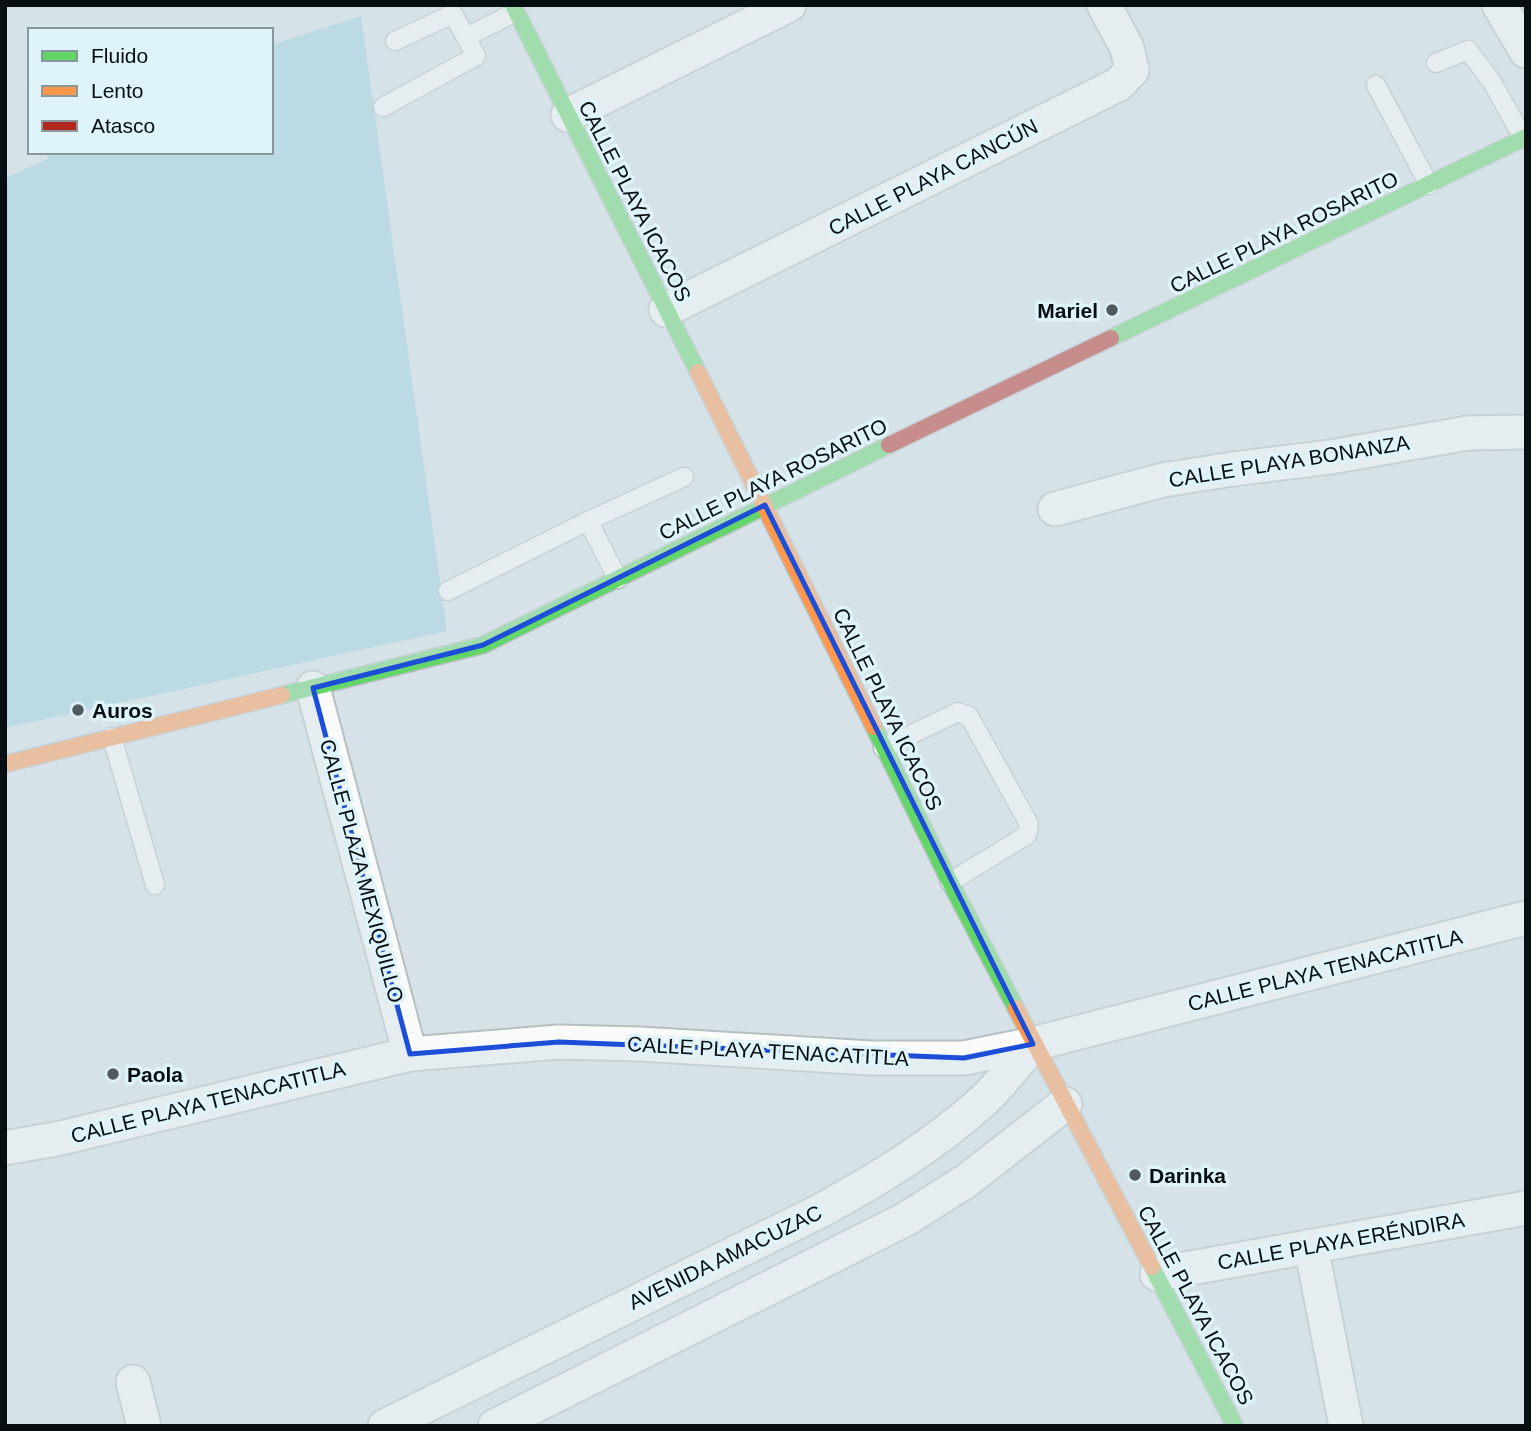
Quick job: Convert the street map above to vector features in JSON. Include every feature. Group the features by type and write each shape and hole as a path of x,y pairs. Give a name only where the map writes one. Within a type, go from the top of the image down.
{"street":[{"path":"568,116 789,5"},
{"name":"CALLE PLAYA CANCÚN","path":"666,310 1119,84 1132,69 1127,48 1104,5"},
{"path":"1499,5 1526,51"},
{"name":"CALLE PLAYA ICACOS","path":"514,8 765,506 950,882 1234,1426"},
{"name":"CALLE PLAYA ROSARITO","path":"5,764 483,645 1525,138"},
{"name":"CALLE PLAYA BONANZA","path":"1055,509 1175,478 1331,457 1468,433 1526,432"},
{"name":"CALLE PLAZA MEXIQUILLO","path":"313,688 410,1054"},
{"name":"CALLE PLAYA TENACATITLA","path":"5,1148 61,1138 410,1054 559,1042 871,1058 964,1058 1033,1044 1526,918"},
{"name":"AVENIDA AMACUZAC","path":"386,1426 818,1212 880,1178 933,1142 985,1099 1033,1044"},
{"path":"495,1426 906,1219 966,1181 1065,1104"},
{"name":"CALLE PLAYA ERÉNDIRA","path":"1157,1274 1526,1208"},
{"path":"1311,1246 1346,1426"},
{"path":"133,1381 144,1426"}],"lane":[{"path":"466,37 514,8"},
{"path":"383,107 476,56 453,14 395,41"},
{"path":"1436,63 1468,50 1492,82 1525,138"},
{"path":"1376,85 1429,185"},
{"path":"448,591 588,521 684,477"},
{"path":"588,521 618,579"},
{"path":"883,748 958,712 969,716 1029,824 1027,835 950,882"},
{"path":"112,737 155,885"}],"highlighted area":[{"path":"765,505 1033,1044 964,1058 559,1042 410,1054 313,688 483,645"}],"shaded area":[{"path":"361,16 447,631 5,728 5,178 48,159 47,154 273,154 273,44"}],"traffic: fast":[{"path":"513,5 698,372"},
{"path":"1111,338 1526,137"},
{"path":"282,695 483,645 889,445"},
{"path":"874,727 1016,1008"},
{"path":"1152,1267 1235,1426"}],"traffic: slow":[{"path":"698,372 874,727"},
{"path":"5,764 282,695"},
{"path":"1016,1008 1152,1267"}],"traffic: jam":[{"path":"889,445 1111,338"}],"place":[{"name":"Mariel","path":"1112,310"},
{"name":"Auros","path":"78,710"},
{"name":"Paola","path":"113,1074"},
{"name":"Darinka","path":"1135,1175"}]}
